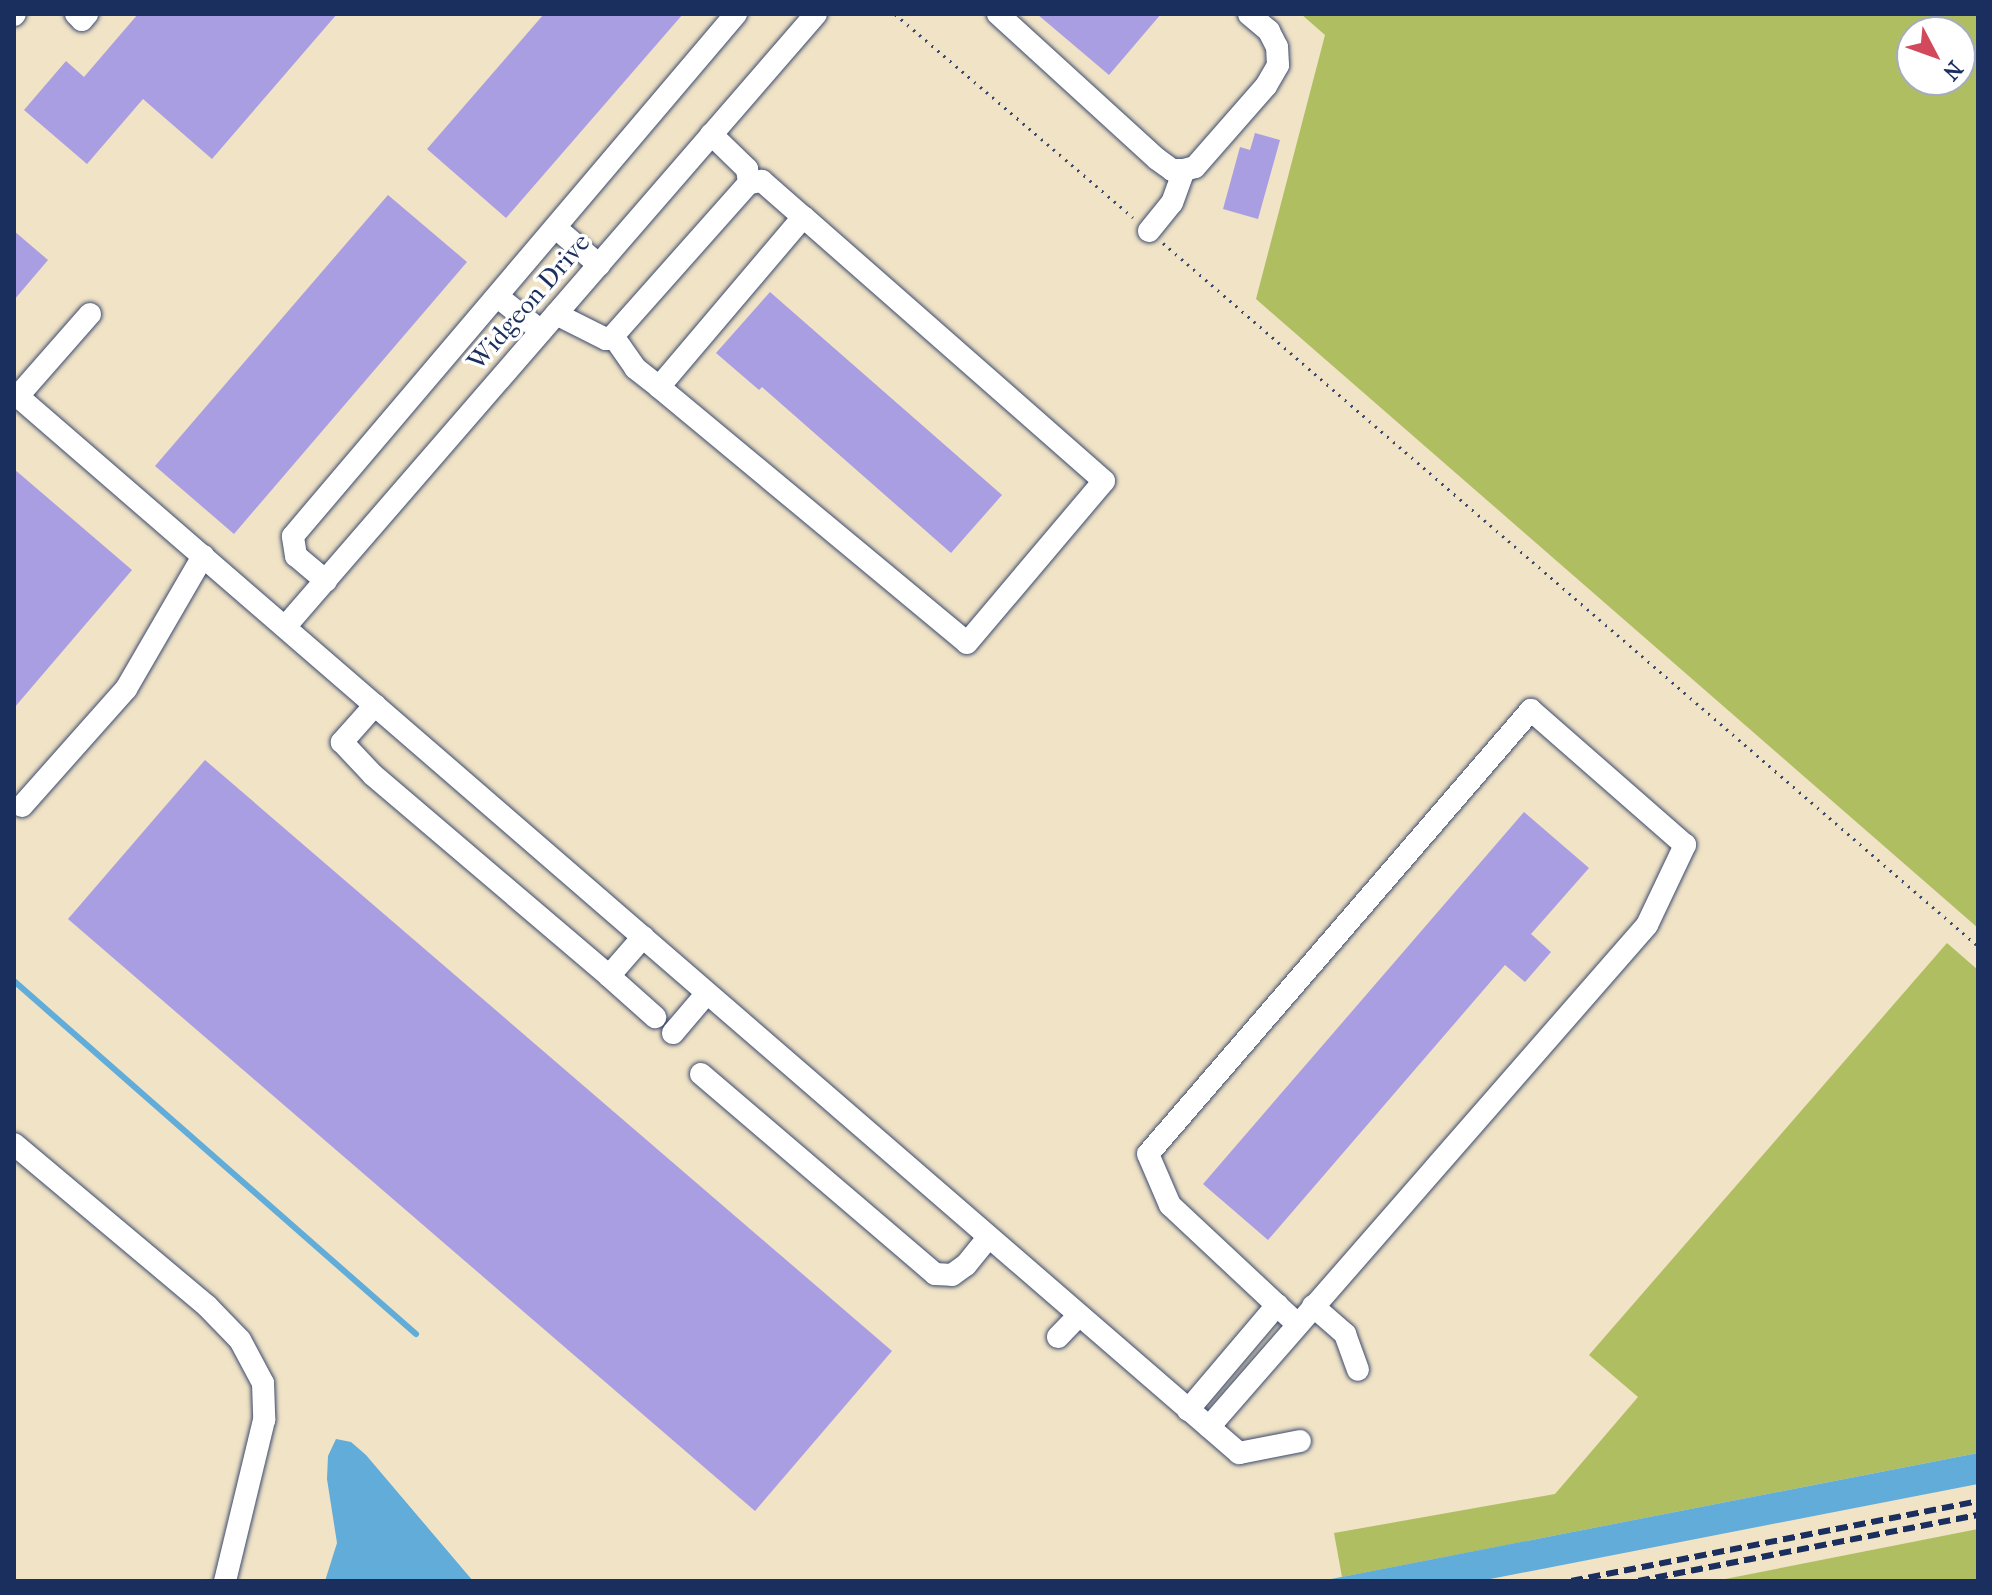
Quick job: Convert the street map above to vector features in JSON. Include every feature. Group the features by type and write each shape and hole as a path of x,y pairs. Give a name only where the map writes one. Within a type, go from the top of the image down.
{"street":[{"path":"76,14 82,20 87,14"},
{"path":"326,581 296,556 293,536 736,14"},
{"path":"998,14 1172,170 1195,167 1266,86 1278,65 1277,47 1269,31 1249,14"},
{"name":"Widgeon Drive","path":"285,627 812,15"},
{"path":"711,134 747,169 749,183"},
{"path":"1149,231 1172,203 1184,170"},
{"path":"556,314 606,339 613,336 749,183 762,181 1104,481 967,643 635,368 613,336"},
{"path":"659,387 803,217"},
{"path":"556,228 599,265"},
{"path":"498,297 541,331"},
{"path":"90,314 16,394 1239,1453 1300,1441"},
{"path":"22,806 126,689 203,556"},
{"path":"375,705 342,742 373,775 655,1017"},
{"path":"1209,1427 1647,925 1685,845 1531,710 1148,1154 1170,1205 1297,1324"},
{"path":"609,976 643,937"},
{"path":"673,1033 707,993"},
{"path":"701,1074 935,1274 952,1275 966,1265 989,1237"},
{"path":"14,1144 207,1306 240,1340 263,1383 264,1420 225,1581"},
{"path":"1188,1410 1277,1305"},
{"path":"1313,1306 1345,1334 1358,1370"},
{"path":"1058,1337 1079,1315"}],"path":[{"path":"895,14 1978,946"}],"green space":[{"path":"1301,14 1978,14 1978,928 1256,299 1325,35"},
{"path":"1947,943 1978,970 1978,1453 1342,1577 1334,1533 1555,1494 1638,1397 1589,1355"},
{"path":"1978,1529 1978,1581 1715,1581"}],"water":[{"path":"336,1439 351,1442 366,1455 473,1581 325,1581 337,1543 327,1479 328,1456"},
{"path":"1978,1453 1978,1484 1480,1581 1321,1581"}],"building":[{"path":"138,14 337,14 212,159 143,99 87,164 24,110 66,61 84,77"},
{"path":"544,14 683,14 506,218 427,149"},
{"path":"1037,14 1161,14 1109,75"},
{"path":"1255,133 1280,140 1258,219 1223,209 1240,147 1250,150"},
{"path":"388,195 467,262 234,534 155,466"},
{"path":"14,231 48,260 14,300"},
{"path":"770,292 1002,495 951,553 762,387 759,390 716,353"},
{"path":"14,469 132,570 14,708"},
{"path":"205,760 892,1351 755,1511 68,919"},
{"path":"1524,812 1589,868 1531,934 1551,952 1525,982 1505,965 1268,1240 1203,1184"}],"waterway":[{"path":"14,981 416,1334"}],"railway":[{"path":"1571,1581 1978,1501"},
{"path":"1638,1581 1978,1515"}]}
